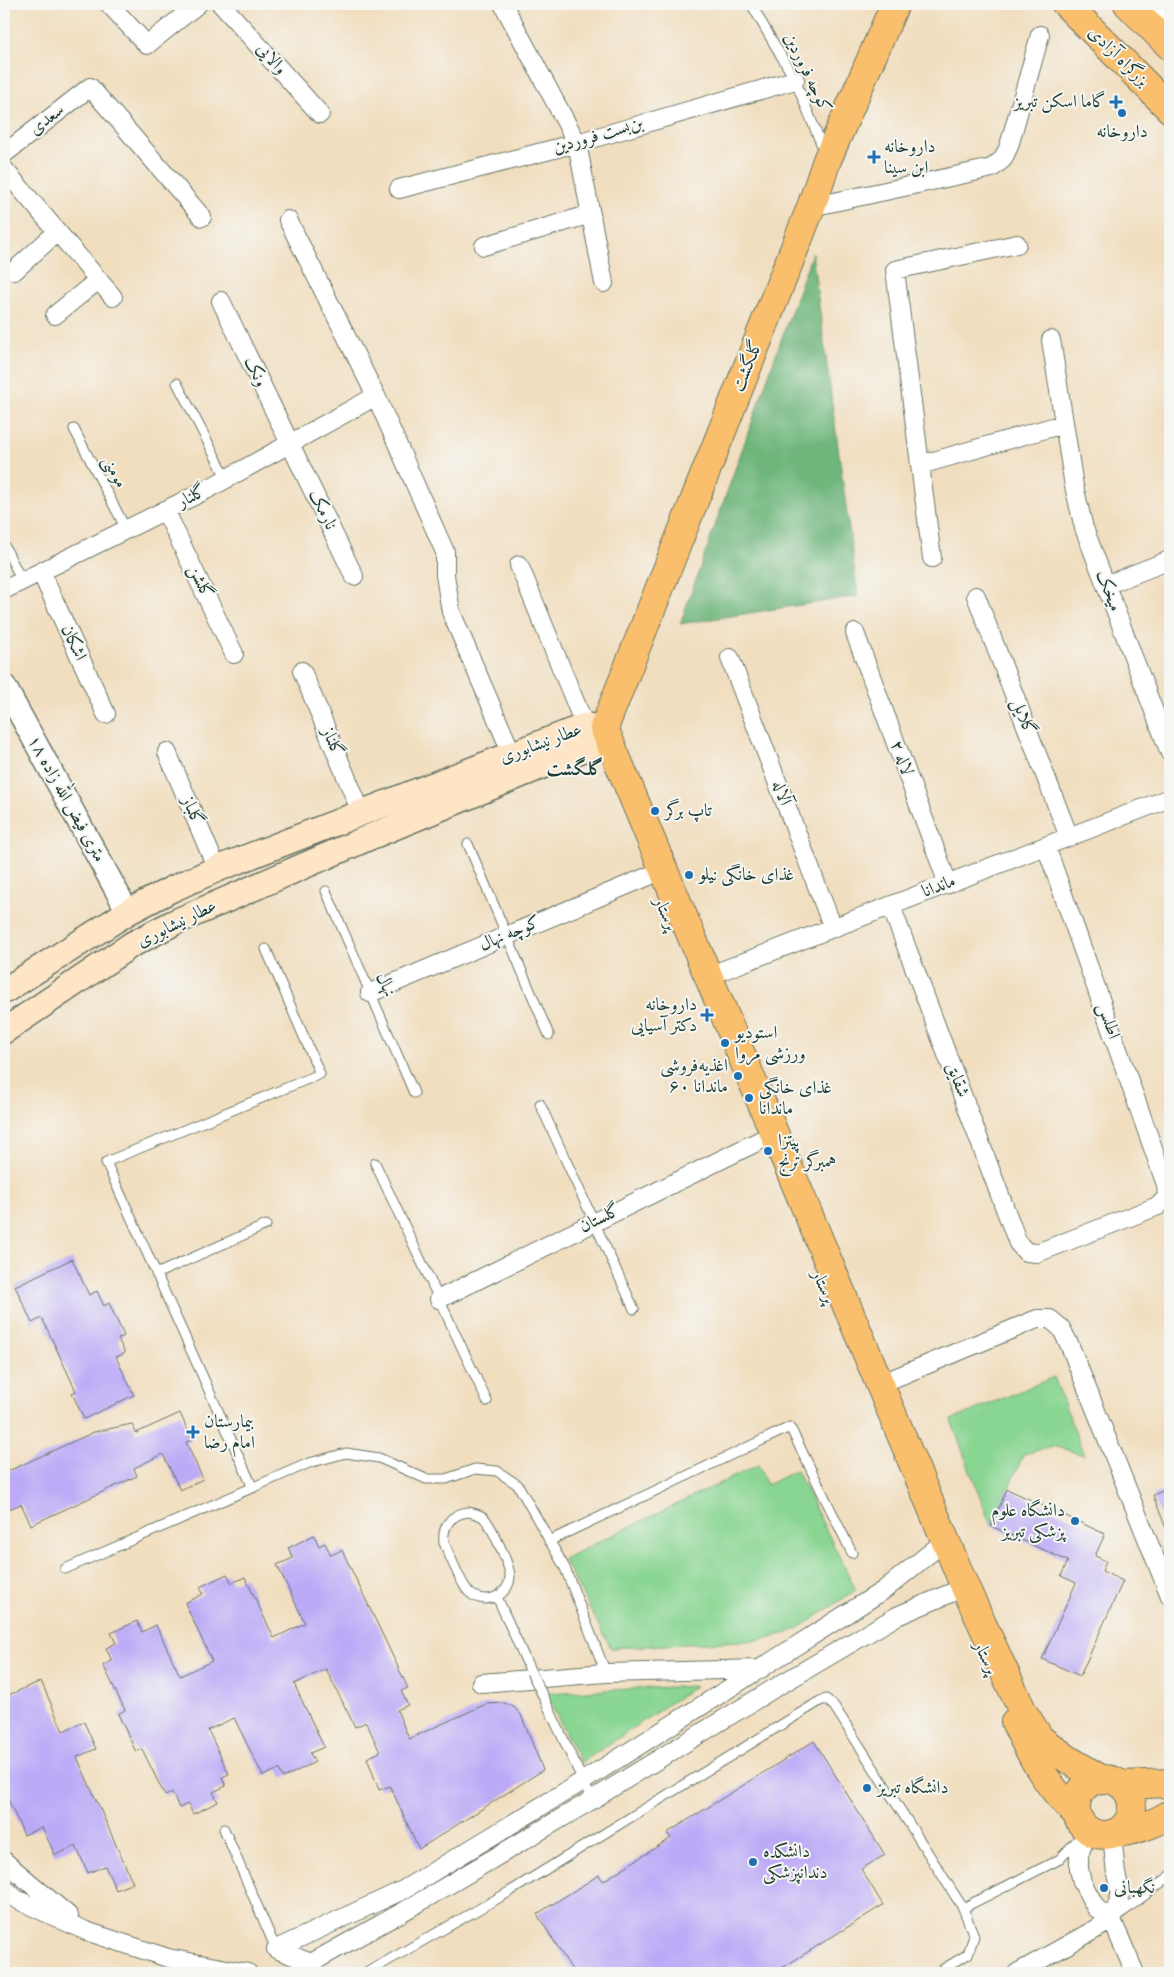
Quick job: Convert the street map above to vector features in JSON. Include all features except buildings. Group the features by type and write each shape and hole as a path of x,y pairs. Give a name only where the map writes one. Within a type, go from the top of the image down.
{"main road":[{"name":"گلگشت","path":"594,733 811,206 827,160 895,4"},
{"name":"بزرگراه آزادی","path":"1066,4 1170,109"},
{"path":"1135,11 1170,46"},
{"name":"عطار نیشابوری","path":"4,991 128,912 172,889 361,812 512,754 594,733"},
{"name":"عطار نیشابوری","path":"4,1030 131,945 173,923 370,837 594,733"},
{"name":"پرستار","path":"594,733 649,876 761,1140 1034,1762 1060,1799 1096,1828"},
{"name":"پرستار","path":"594,733 708,976 880,1384 940,1546"},
{"name":"پرستار","path":"959,1590 1023,1712 1040,1738 1069,1760 1111,1782"},
{"path":"1096,1828 1127,1824 1131,1816 1132,1808 1128,1792 1111,1782"},
{"path":"1096,1828 1078,1796 1089,1783 1170,1783"},
{"path":"1096,1828 1124,1833 1160,1821 1170,1814"}],"street":[{"path":"109,4 147,44 198,4"},
{"name":"والایی","path":"221,4 320,114"},
{"path":"502,4 577,142 604,282"},
{"path":"1135,11 1170,12"},
{"path":"811,206 992,168 1003,159 1009,146 1040,35"},
{"name":"بن‌بست فروردین","path":"399,189 577,142 795,80"},
{"name":"سعدی","path":"4,154 90,87 202,217"},
{"path":"4,169 97,281 113,297"},
{"path":"484,246 591,214"},
{"path":"288,220 376,396 445,552 445,575 451,612 512,754"},
{"path":"14,271 57,232"},
{"path":"932,558 896,270 1017,244"},
{"path":"55,315 97,281"},
{"name":"ونک","path":"220,301 290,444"},
{"name":"میخک","path":"1051,340 1063,424 1084,528 1170,753"},
{"name":"گلنار","path":"4,590 227,479 376,396"},
{"path":"920,465 1063,424"},
{"name":"نارمک","path":"290,444 354,576"},
{"name":"گلشن","path":"165,510 234,654"},
{"path":"1106,585 1170,560"},
{"path":"519,565 594,733"},
{"name":"اشکان","path":"41,572 106,714"},
{"name":"گلایل","path":"976,596 1069,837"},
{"name":"لاله ۲","path":"855,632 948,884"},
{"name":"آلاله","path":"730,658 833,928"},
{"name":"گلناز","path":"302,671 361,812"},
{"name":"۱۸ متری فیض الله زاده","path":"4,686 128,912"},
{"name":"گلباز","path":"167,752 218,870"},
{"name":"ماندانا","path":"708,976 1170,798"},
{"name":"اطلس","path":"1026,1252 1037,1253 1158,1206 1167,1197 1162,1176 1046,846"},
{"name":"کوچه نهال","path":"370,993 649,876"},
{"name":"شقایق","path":"891,906 1018,1243 1026,1252"},
{"name":"گلستان","path":"439,1299 761,1140"},
{"path":"880,1384 1037,1320 1050,1319 1061,1328 1070,1346 1170,1596"},
{"path":"276,1949 403,1890 583,1781 884,1590 940,1546"},
{"path":"276,1949 311,1963 413,1906 898,1616 959,1590"},
{"path":"482,1683 606,1673 761,1669"},
{"path":"761,1669 773,1689"},
{"path":"1096,1828 1079,1855 1079,1869 1082,1882 1096,1908 1112,1920 1135,1973"},
{"path":"1018,1973 1112,1920 1120,1894 1116,1874 1096,1828"},
{"path":"4,1861 86,1931"},
{"path":"4,1888 16,1899 86,1931 168,1958 248,1973"}],"lane":[{"name":"کوچه فروردین","path":"751,4 795,80 827,160"},
{"path":"177,383 227,479"},
{"name":"مومنی","path":"74,429 126,530"},
{"path":"4,545 22,581"},
{"path":"468,844 549,1035"},
{"name":"نهال","path":"326,891 414,1093"},
{"path":"253,1488 106,1162 320,1074 266,949"},
{"path":"540,1104 634,1309"},
{"path":"375,1163 487,1401"},
{"path":"156,1274 266,1225"},
{"path":"549,1542 790,1427 852,1554"},
{"path":"66,1569 309,1463 346,1453 379,1458 426,1479 446,1479 475,1469 497,1471 518,1485 549,1542 566,1568 606,1673"},
{"path":"461,1513 476,1514 488,1523 510,1570 508,1586 497,1597 480,1599 467,1590 444,1543 443,1536 448,1522 461,1513"},
{"path":"497,1597 592,1800"},
{"path":"366,1973 509,1892 826,1699 834,1706 963,1908 974,1936 968,1954 937,1973"},
{"path":"963,1908 1060,1859 1096,1828"},
{"path":"224,1829 276,1949"},
{"path":"1112,1920 1170,1876"}],"green space":[{"path":"812,253 858,596 680,624"},
{"path":"1054,1377 1084,1455 1053,1446 1024,1454 991,1526 951,1420"},
{"path":"758,1465 767,1485 796,1470 856,1590 798,1629 761,1640 611,1648 563,1559"},
{"path":"695,1686 581,1763 545,1693"}],"place":[{"name":"گاما اسکن تبریز","path":"1116,102"},
{"name":"داروخانه","path":"1122,113"},
{"name":"داروخانه ابن سینا","path":"874,157"},
{"name":"تاپ برگر","path":"655,811"},
{"name":"غذای خانگی نیلو","path":"689,875"},
{"name":"داروخانه دکتر آسیایی","path":"707,1015"},
{"name":"استودیو ورزشی مروا","path":"725,1043"},
{"name":"اغذیه‌فروشی ماندانا ۶۰","path":"738,1076"},
{"name":"غذای خانگی ماندانا","path":"749,1098"},
{"name":"پیتزا همبرگر ترنج","path":"768,1151"},
{"name":"بیمارستان امام رضا","path":"193,1432"},
{"name":"دانشگاه علوم پزشکی تبریز","path":"1075,1521"},
{"name":"دانشگاه تبریز","path":"867,1788"},
{"name":"دانشکده دندانپزشکی","path":"753,1862"},
{"name":"نگهبانی","path":"1104,1888"}],"district":[{"name":"گلگشت","path":"575,770"}]}
